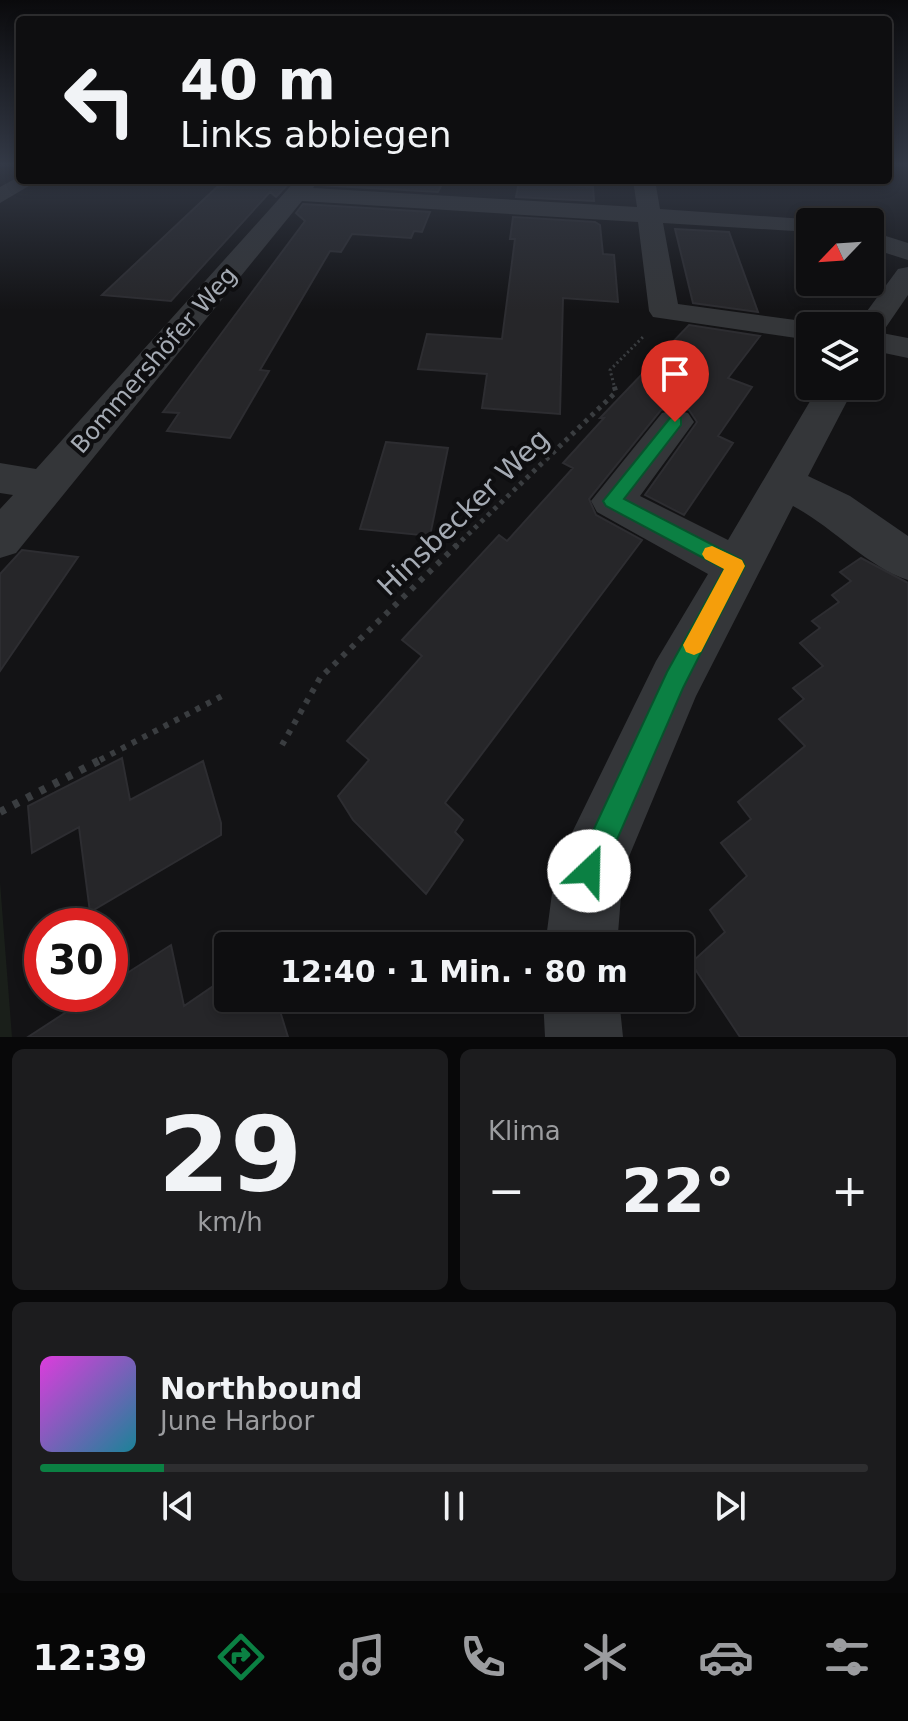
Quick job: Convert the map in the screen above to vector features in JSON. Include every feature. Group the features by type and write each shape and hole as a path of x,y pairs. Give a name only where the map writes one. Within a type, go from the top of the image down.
{"street":[{"name":"Bommershöfer Weg","path":"0,540 279,213"},
{"path":"641,213 796,224"},
{"path":"649,214 663,303 796,328"},
{"path":"884,244 908,252"},
{"path":"881,312 908,275"},
{"path":"884,343 908,348"},
{"path":"582,932 589,871 675,680 829,400"},
{"path":"675,422 612,501 736,566"},
{"path":"0,478 47,486"},
{"path":"785,483 835,508 908,561"},
{"path":"582,1012 584,1037"}],"path":[{"name":"Hinsbecker Weg","path":"282,745 320,678 616,392 610,370 659,322 663,303"},
{"path":"0,812 222,696"}],"shaded area":[{"path":"0,882 12,1037 0,1037"}],"building":[{"path":"189,213 251,213 171,301 102,295"},
{"path":"296,213 429,213 422,232 414,231 411,238 352,234 341,252 330,251 260,370 269,371 230,438 167,431 179,413 163,412 305,221"},
{"path":"513,217 595,222 600,225 603,254 614,255 618,302 563,298 560,414 482,408 487,374 418,369 427,334 502,339 515,239 510,239"},
{"path":"675,229 729,232 758,312 693,303"},
{"path":"689,325 760,336 728,378 752,387 718,436 733,443 684,515 645,495 697,422 689,410 676,407 661,410 589,499 596,515 642,540 445,803 463,820 455,832 463,840 426,894 353,820 338,796 369,760 347,741 422,656 402,640 499,535 507,541 573,468 563,463 604,418 600,418"},
{"path":"386,442 448,448 430,536 360,529"},
{"path":"22,550 78,557 0,671 0,574"},
{"path":"861,558 908,583 908,1037 740,1037 694,968 694,960 725,932 710,910 747,876 721,843 751,819 738,802 805,746 779,719 804,699 793,688 823,666 800,643 820,628 812,621 839,602 832,595 851,581 840,572"},
{"path":"122,758 130,800 203,761 221,823 221,835 97,908 89,908 79,827 32,853 28,806"},
{"path":"171,945 184,1006 214,986 214,1012 280,1012 288,1037 28,1037 66,1012 128,1012 128,972"}],"slow traffic":[{"path":"694,645 736,566 712,554"}],"route":[{"path":"589,871 675,680 736,566 612,501 675,422"}]}
